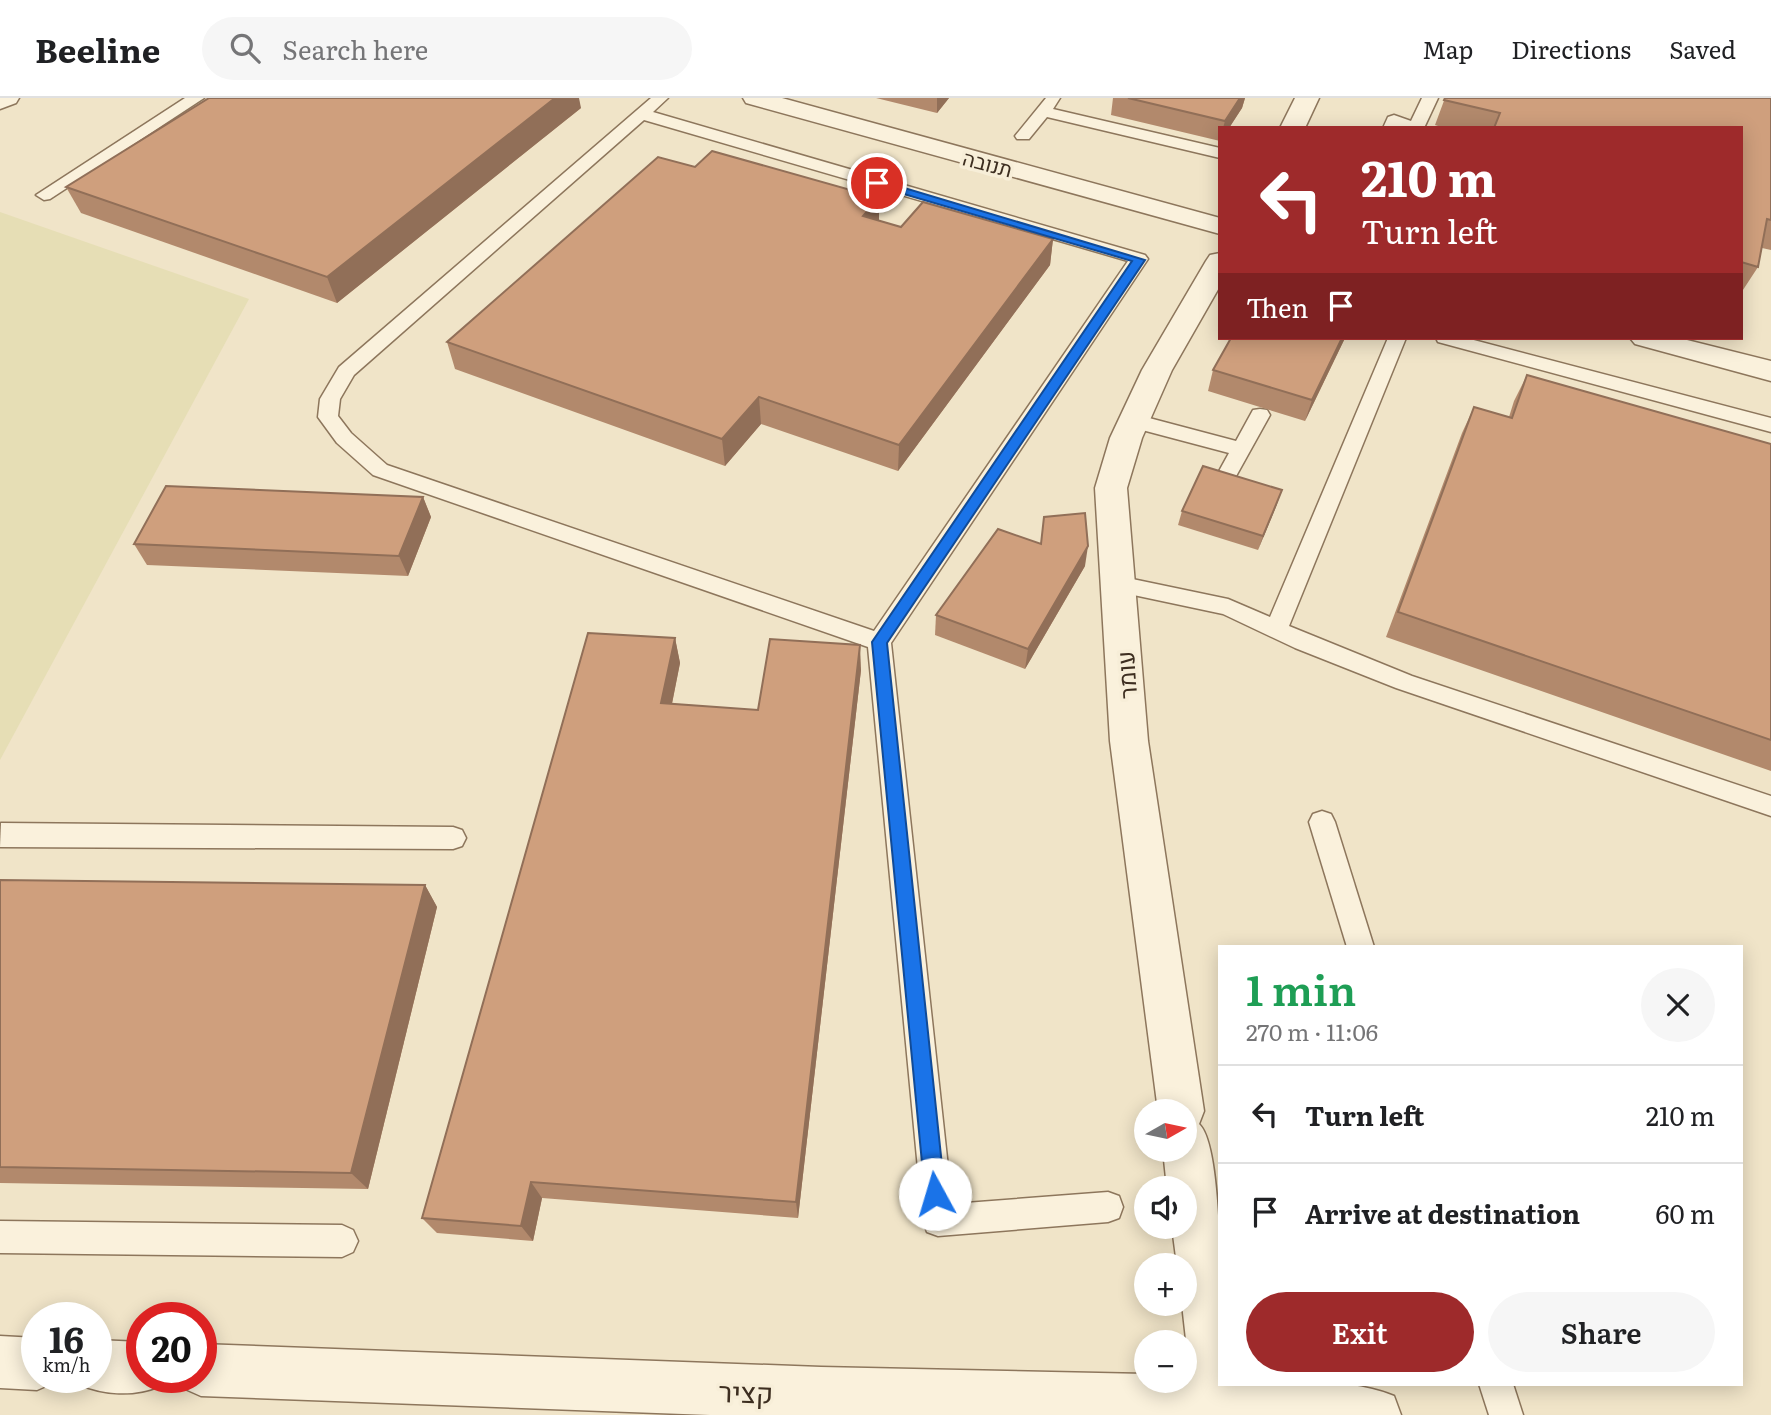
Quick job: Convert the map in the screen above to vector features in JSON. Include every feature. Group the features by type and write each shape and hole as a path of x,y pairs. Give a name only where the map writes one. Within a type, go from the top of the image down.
{"street":[{"path":"0,102 7,98"},
{"name":"תנובה","path":"755,98 1218,225"},
{"path":"1293,126 1307,98"},
{"name":"עומר","path":"1179,1099 1129,741 1111,488 1126,438 1157,370 1218,264"},
{"path":"1653,340 1771,371"},
{"path":"1188,1162 1220,1402"},
{"path":"0,1362 21,1363"},
{"name":"קציר","path":"217,1371 821,1393 1220,1402 1375,1415"}],"lane":[{"path":"44,195 196,98"},
{"path":"660,98 346,371 330,399 328,417 344,438 380,470 879,642"},
{"path":"1417,126 1430,98"},
{"path":"1023,136 1048,104 1218,152"},
{"path":"641,114 1139,260 879,642 938,1221 1108,1207"},
{"path":"1392,126 1394,120 1410,126"},
{"path":"1276,630 1396,340"},
{"path":"1452,340 1771,425"},
{"path":"1228,473 1260,415"},
{"path":"1135,421 1241,449"},
{"path":"1118,584 1228,607 1276,630 1404,682 1771,806"},
{"path":"1322,821 1360,945"},
{"path":"0,836 453,838"},
{"path":"0,1237 342,1241"},
{"path":"1497,1386 1506,1415"}],"shaded area":[{"path":"0,212 249,299 0,760"}],"building":[{"path":"209,98 555,98 327,277 66,187"},
{"path":"1128,98 1240,98 1225,121"},
{"path":"1771,98 1771,220 1767,219 1758,267 1743,263 1743,126 1495,126 1500,113 1444,100"},
{"path":"712,151 879,198 863,216 901,227 923,202 1053,239 899,445 759,397 722,439 447,342 658,157 695,167"},
{"path":"1230,340 1341,340 1312,400 1213,370"},
{"path":"1527,375 1771,444 1771,740 1398,612 1474,407 1512,418"},
{"path":"1203,466 1282,490 1263,536 1182,511"},
{"path":"166,486 423,497 399,556 134,544"},
{"path":"1085,513 1088,546 1028,649 936,615 998,529 1041,544 1044,517"},
{"path":"588,633 675,638 661,703 758,710 770,639 860,645 796,1202 531,1182 521,1226 422,1218"},
{"path":"0,880 425,885 351,1173 0,1167"}],"route":[{"path":"877,183 1139,260 879,642 935,1194"}]}
